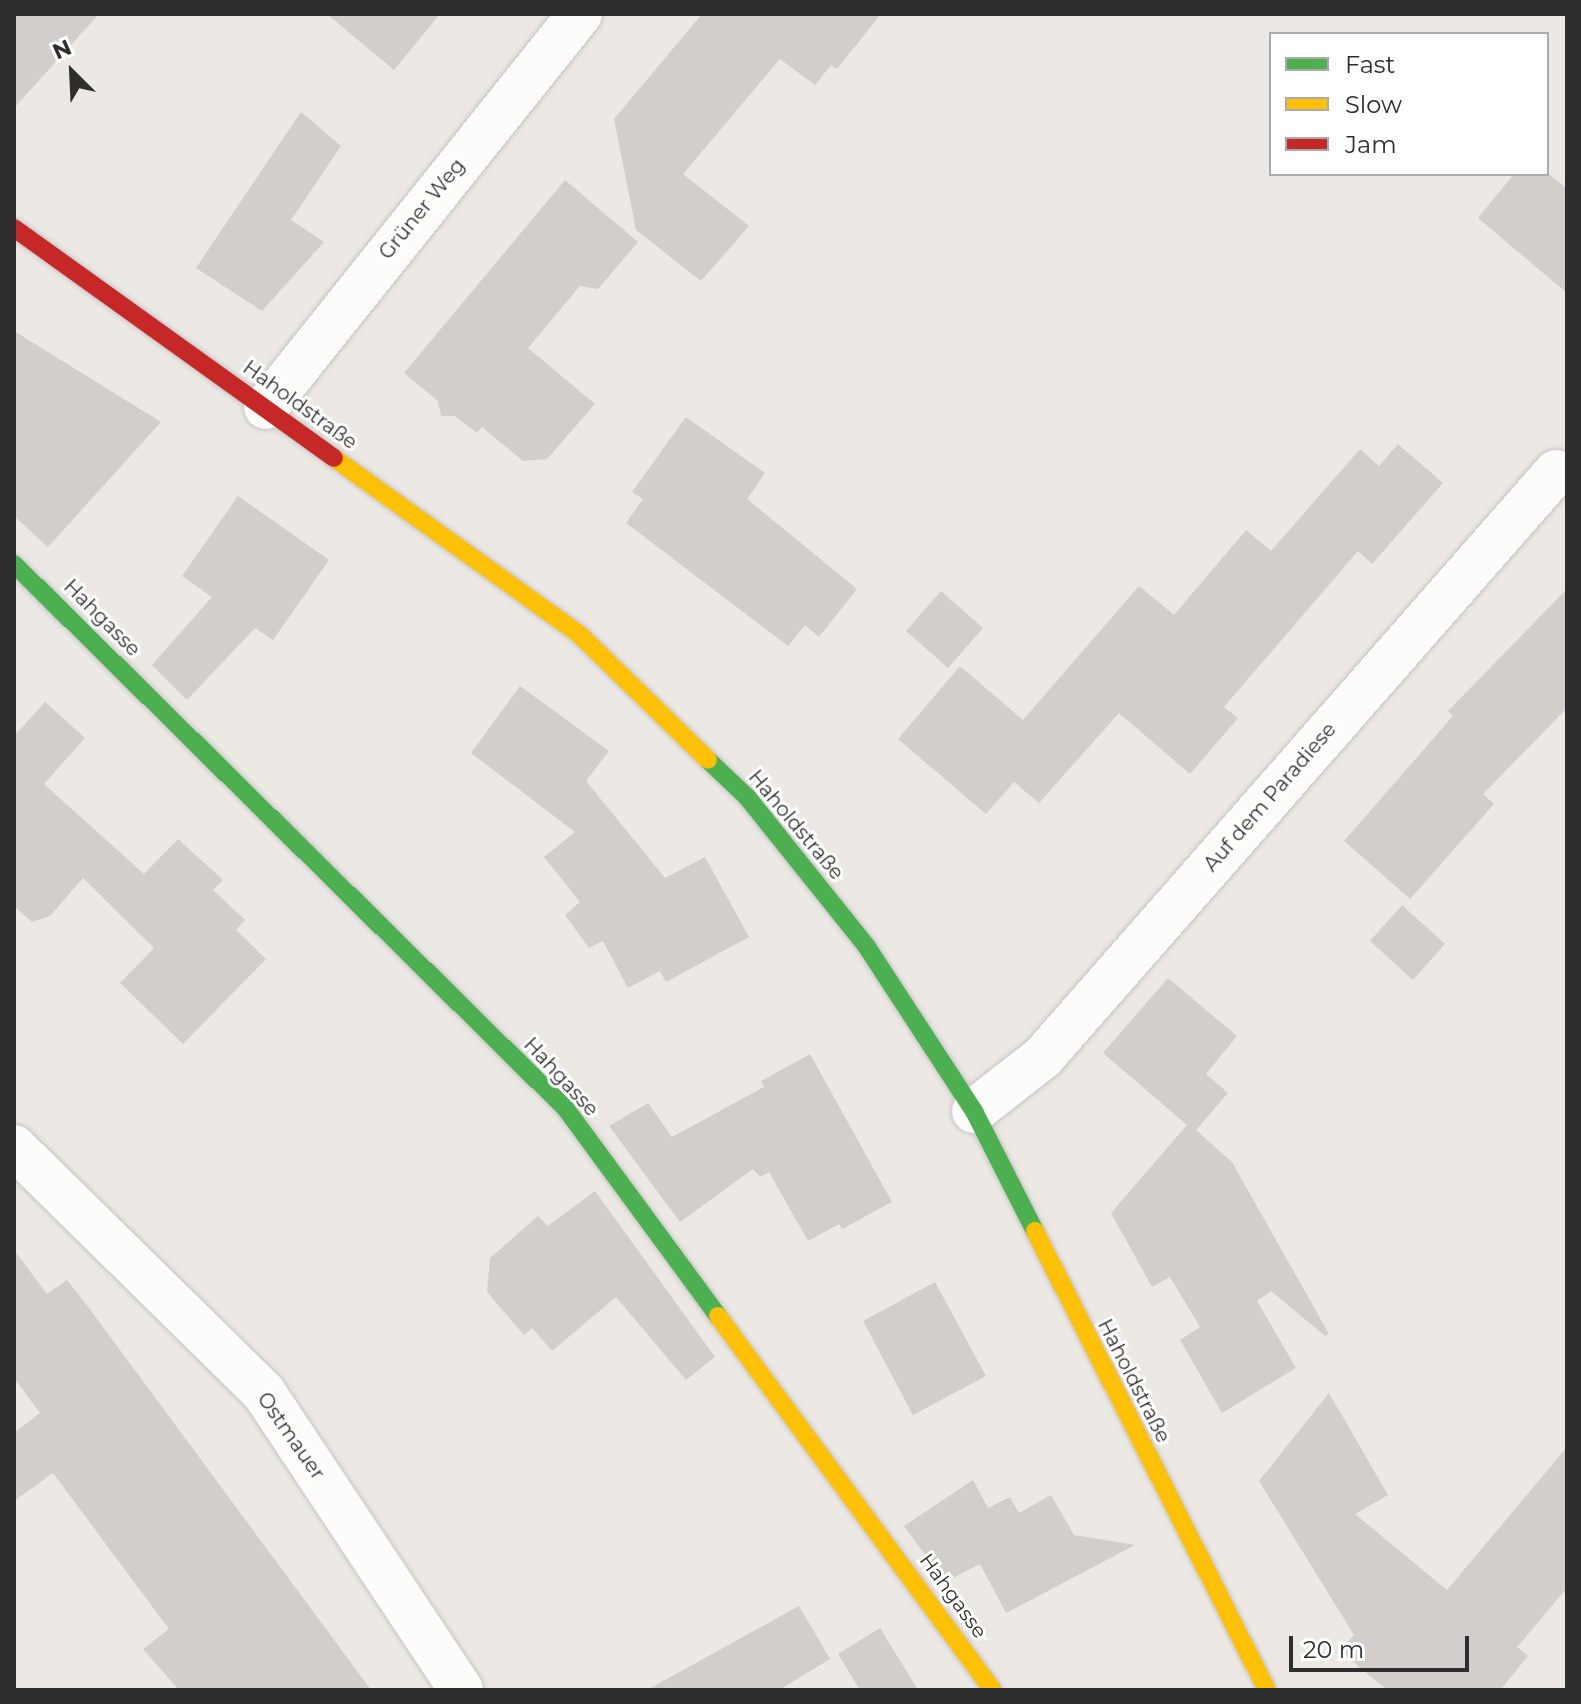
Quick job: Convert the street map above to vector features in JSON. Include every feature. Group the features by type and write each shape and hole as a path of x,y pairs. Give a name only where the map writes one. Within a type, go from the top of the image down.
{"street":[{"name":"Grüner Weg","path":"266,407 570,18"},
{"name":"Haholdstraße","path":"14,228 579,634 747,797 867,947 974,1111 1267,1690"},
{"name":"Auf dem Paradiese","path":"974,1111 1043,1057 1556,472"},
{"name":"Hahgasse","path":"14,564 566,1109 993,1690"},
{"name":"Ostmauer","path":"14,1147 264,1393 461,1690"}],"building":[{"path":"14,14 99,14 14,108"},
{"path":"327,14 440,14 394,70"},
{"path":"702,14 881,14 837,69 831,65 815,85 780,59 683,174 749,226 701,281 636,230 614,119"},
{"path":"301,112 341,146 291,220 324,242 262,311 196,268"},
{"path":"1549,174 1567,189 1567,293 1478,218 1512,176"},
{"path":"565,180 638,242 598,289 580,286 528,348 595,404 547,459 523,461 482,427 477,433 455,416 441,416 438,401 404,373"},
{"path":"14,331 161,422 48,547 14,516"},
{"path":"686,417 765,473 747,499 857,589 819,637 805,625 788,646 626,523 643,499 632,492"},
{"path":"1398,444 1443,483 1372,564 1358,551 1224,707 1238,718 1190,774 1119,713 1039,803 1014,782 986,814 898,739 960,666 1023,720 1139,586 1174,615 1246,530 1271,551 1360,449 1379,466"},
{"path":"238,496 329,560 273,640 255,628 187,700 152,665 212,597 182,576"},
{"path":"1567,589 1567,708 1483,794 1494,804 1410,899 1344,841 1453,716 1448,711"},
{"path":"941,591 983,628 948,668 906,631"},
{"path":"520,686 609,751 586,781 665,878 705,857 749,937 666,982 660,971 628,988 603,941 589,948 565,915 580,902 544,857 575,832 471,753"},
{"path":"45,702 85,738 44,784 144,874 178,839 223,880 213,890 245,920 236,930 266,959 183,1044 120,983 154,948 83,878 50,916 32,922 14,906 14,736"},
{"path":"1402,905 1445,944 1413,980 1370,941"},
{"path":"1168,978 1237,1036 1206,1074 1228,1093 1196,1130 1232,1162 1329,1334 1325,1336 1271,1291 1257,1301 1296,1368 1222,1413 1180,1340 1200,1327 1170,1277 1152,1287 1111,1213 1187,1125 1103,1053"},
{"path":"810,1054 892,1202 842,1229 839,1224 808,1241 769,1172 760,1177 753,1169 680,1222 609,1126 648,1103 672,1137 764,1087 761,1081"},
{"path":"595,1191 715,1357 686,1380 616,1297 552,1351 532,1328 524,1335 487,1292 490,1258 538,1216 548,1226"},
{"path":"14,1250 47,1294 67,1280 371,1690 179,1690 143,1649 169,1629 53,1473 14,1501 14,1433 40,1413 14,1378"},
{"path":"935,1282 986,1376 913,1415 863,1321"},
{"path":"1329,1393 1388,1495 1355,1514 1447,1590 1567,1447 1567,1588 1517,1647 1528,1656 1500,1690 1387,1690 1340,1651 1354,1635 1259,1481"},
{"path":"973,1480 988,1508 1010,1497 1019,1513 1051,1495 1074,1535 1135,1545 1006,1613 980,1564 945,1582 904,1526"},
{"path":"799,1606 830,1659 779,1690 647,1690"},
{"path":"880,1628 918,1690 860,1690 838,1654"}],"traffic: fast":[{"path":"14,564 566,1109 718,1316"},
{"path":"708,760 747,797 867,947 974,1111 1035,1231"}],"traffic: slow":[{"path":"334,458 579,634 708,760"},
{"path":"1035,1231 1267,1690"},
{"path":"718,1316 993,1690"}],"traffic: jam":[{"path":"14,228 334,458"}]}
